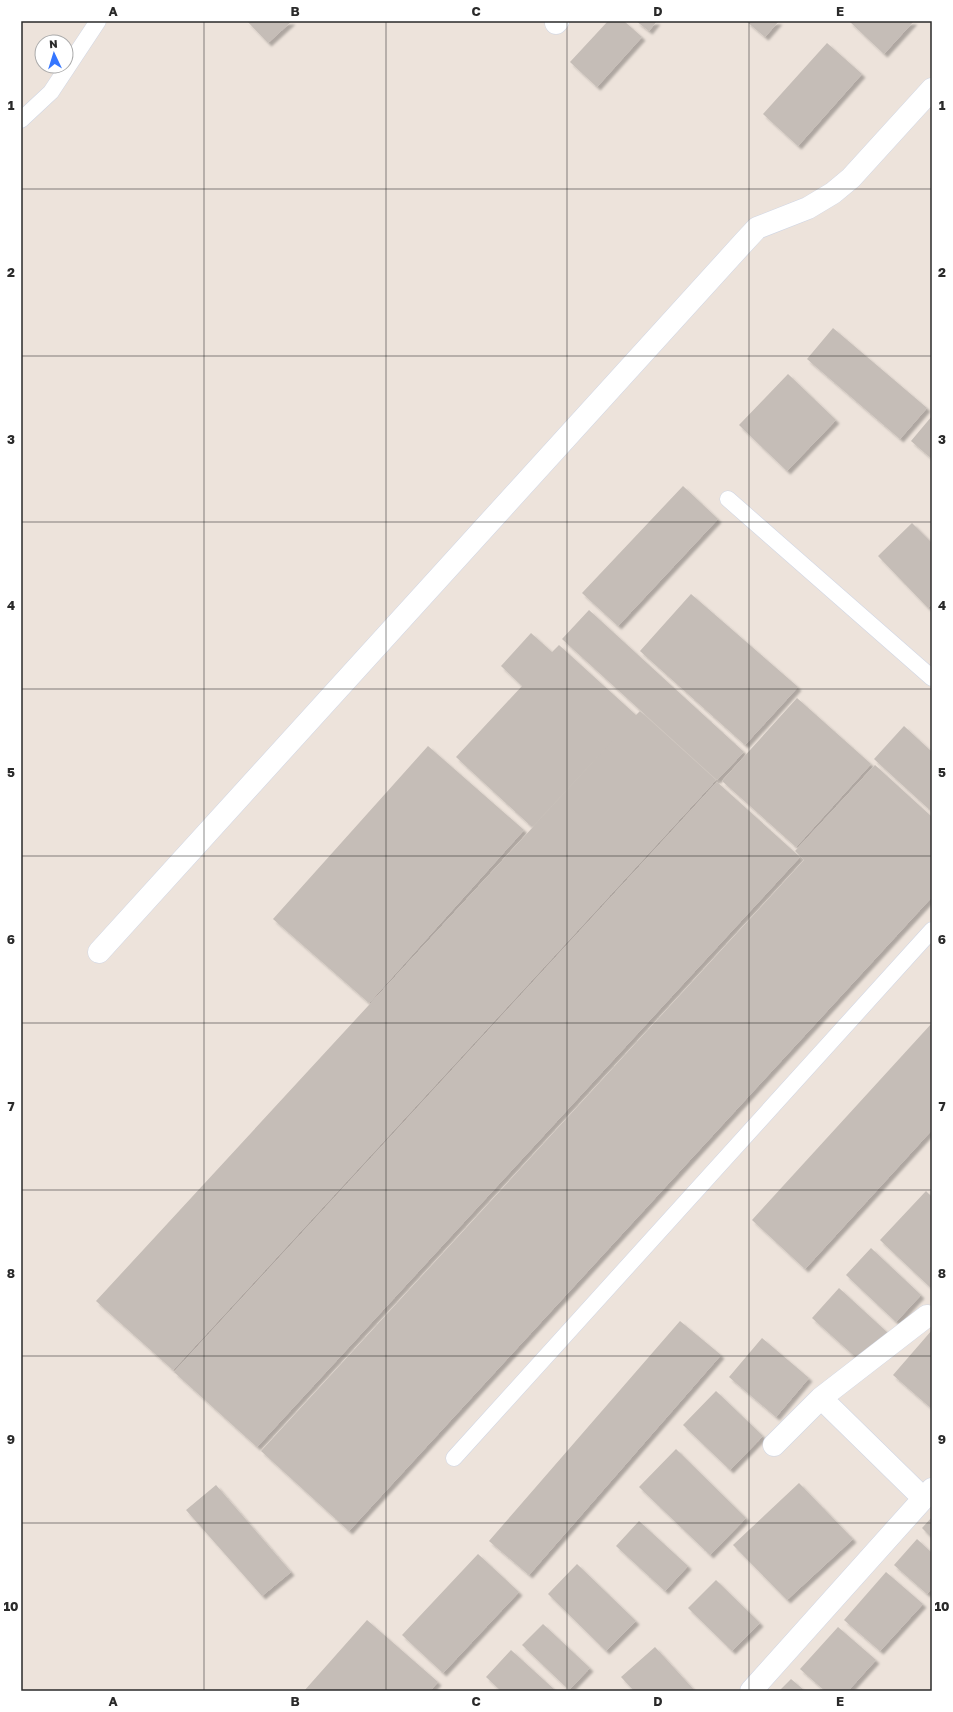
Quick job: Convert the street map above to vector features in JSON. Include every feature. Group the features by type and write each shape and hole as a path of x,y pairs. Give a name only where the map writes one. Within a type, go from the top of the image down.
{"street":[{"path":"100,952 757,228 808,208 833,193 851,178 932,89"},
{"path":"774,1445 821,1398 927,1316"},
{"path":"751,1691 928,1493 821,1398"}],"lane":[{"path":"21,120 51,92 98,21"},
{"path":"728,499 932,678"},
{"path":"454,1458 932,930"}],"building":[{"path":"247,21 292,21 268,43"},
{"path":"608,21 624,21 642,37 597,87 570,62"},
{"path":"636,21 657,21 649,31"},
{"path":"746,21 779,21 765,37"},
{"path":"849,21 914,21 884,54"},
{"path":"827,43 862,74 798,146 763,114"},
{"path":"833,328 927,408 900,439 807,359"},
{"path":"788,374 836,420 787,471 739,425"},
{"path":"932,416 932,459 911,441"},
{"path":"683,486 718,519 618,626 582,593"},
{"path":"912,523 932,543 932,604 928,608 878,556"},
{"path":"691,594 798,687 745,745 640,651"},
{"path":"589,610 744,752 717,780 562,639"},
{"path":"531,633 552,652 559,645 636,715 640,711 716,780 173,1370 96,1301 616,737 532,827 456,757 522,686 501,666"},
{"path":"797,698 871,764 796,847 722,781"},
{"path":"904,726 932,752 931,811 874,759"},
{"path":"428,746 524,830 369,1003 273,919"},
{"path":"875,765 932,817 932,897 349,1531 261,1451 804,860 795,851"},
{"path":"717,782 800,857 257,1447 174,1372"},
{"path":"932,1023 932,1130 805,1269 752,1220"},
{"path":"926,1191 932,1197 932,1289 880,1240"},
{"path":"871,1248 921,1295 896,1322 846,1275"},
{"path":"839,1288 888,1333 861,1362 812,1318"},
{"path":"680,1321 721,1355 529,1575 489,1541"},
{"path":"932,1330 932,1409 893,1375"},
{"path":"762,1338 809,1378 776,1417 729,1377"},
{"path":"716,1391 763,1436 730,1470 683,1425"},
{"path":"676,1449 746,1518 710,1555 639,1487"},
{"path":"799,1483 853,1539 787,1600 733,1545"},
{"path":"216,1485 291,1572 262,1596 186,1510"},
{"path":"932,1517 932,1538 922,1528"},
{"path":"639,1521 688,1566 665,1591 616,1546"},
{"path":"917,1539 932,1553 932,1588 927,1594 894,1565"},
{"path":"478,1554 519,1592 443,1673 402,1635"},
{"path":"577,1564 636,1621 606,1651 548,1594"},
{"path":"886,1572 923,1604 880,1651 844,1620"},
{"path":"716,1580 760,1623 732,1651 688,1608"},
{"path":"367,1620 438,1682 430,1691 304,1691"},
{"path":"543,1624 590,1668 569,1690 522,1645"},
{"path":"838,1627 876,1660 848,1691 825,1691 800,1669"},
{"path":"655,1647 695,1691 634,1691 621,1677"},
{"path":"511,1650 556,1691 501,1691 486,1677"},
{"path":"791,1679 805,1691 779,1691"}]}
